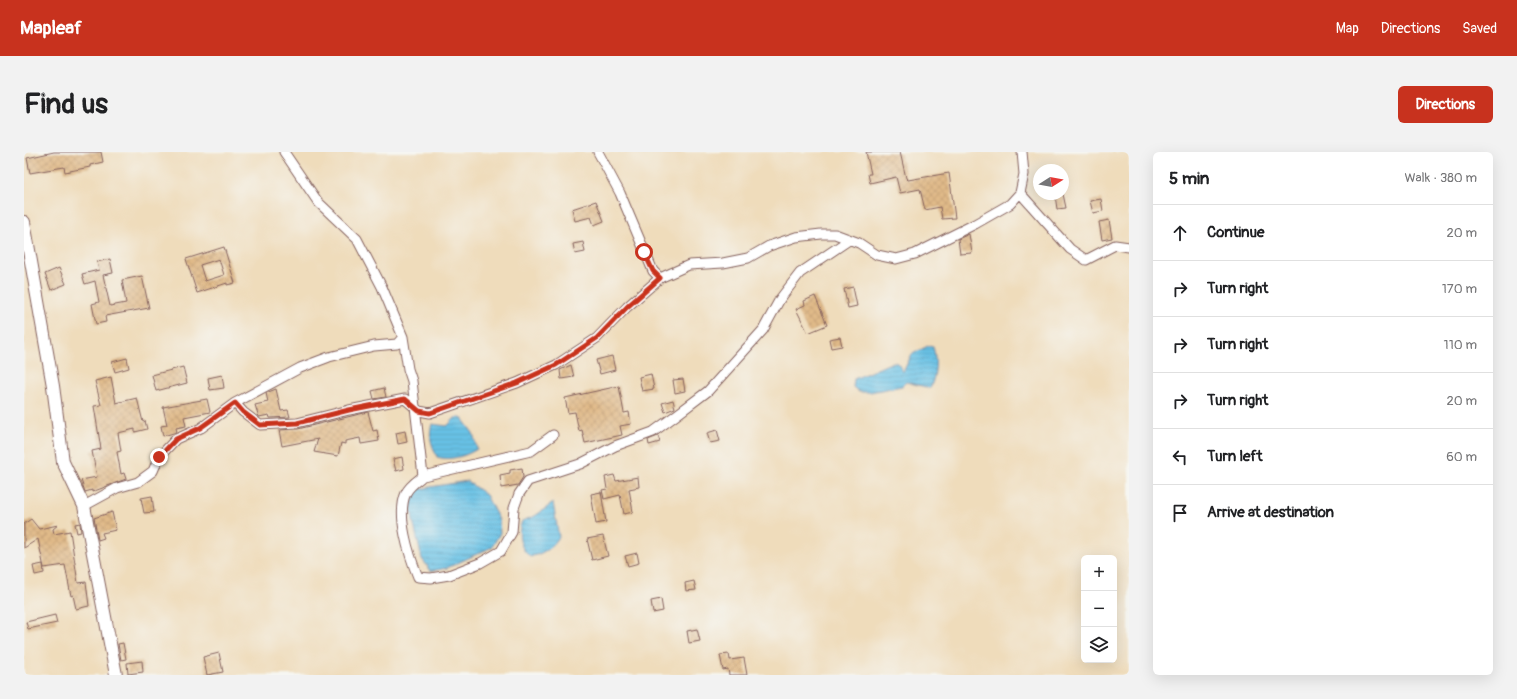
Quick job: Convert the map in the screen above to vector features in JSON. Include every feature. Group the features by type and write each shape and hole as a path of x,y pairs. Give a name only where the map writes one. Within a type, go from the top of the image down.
{"street":[{"path":"284,152 318,202 357,239 382,287 403,337 408,369 412,381 423,476"},
{"path":"598,152 620,193 653,271 660,278"},
{"path":"235,403 243,412 260,425 297,423 349,410 405,399 414,405 419,411 430,413 517,383 556,365 597,338 627,307 660,278 689,264 723,263 748,258 769,246 796,237 820,234 835,234 859,243 878,255 890,258 896,259 915,254 975,224 1010,204 1020,193 1024,174 1022,152"},
{"path":"1020,193 1070,249 1086,260 1115,245 1129,247"},
{"path":"24,222 50,371 63,462 84,506 116,675"},
{"path":"553,435 531,451 423,476 406,491 403,502 403,521 412,561 418,577 431,578 449,575 480,563 501,551 512,532 514,508 528,481 580,464 615,446 653,432 708,391 763,330 780,299 800,273 849,240"},
{"path":"84,506 117,488 138,482 153,471 159,457 176,439 200,428 235,403 300,368 329,357 359,349 397,344 403,337"}],"water":[{"path":"928,346 933,347 935,363 934,378 930,388 906,382 902,386 870,392 859,392 853,387 854,379 893,362 898,363 903,372 912,354"},
{"path":"461,417 473,433 477,449 458,457 437,457 432,445 432,424 447,426 455,418"},
{"path":"467,481 486,495 499,520 500,533 492,547 447,568 431,571 422,559 413,521 411,506 414,495 419,489"},
{"path":"553,503 559,537 553,545 546,550 530,557 521,545 519,535 522,521 535,516"}],"building":[{"path":"54,152 101,152 103,162 90,165 90,167 65,172 64,167 30,173 27,158"},
{"path":"866,152 900,152 906,178 908,180 949,173 955,218 942,219 940,207 925,210 920,189 900,193 896,177 870,183 868,174 871,174"},
{"path":"1101,199 1103,211 1093,213 1090,201"},
{"path":"1056,200 1064,200 1066,208 1057,209"},
{"path":"596,201 604,221 594,225 591,217 575,221 572,209"},
{"path":"1109,220 1112,238 1102,240 1099,222"},
{"path":"969,234 972,253 960,254 958,239"},
{"path":"583,242 585,252 575,254 573,244"},
{"path":"224,247 235,283 227,285 227,283 197,293 186,259","holes":["219,259 224,275 205,281 200,265"]},
{"path":"110,259 113,273 103,275 110,306 126,303 122,280 142,276 149,308 105,316 106,322 96,324 92,304 99,302 95,281 85,284 82,274 99,270 97,262"},
{"path":"59,268 66,284 51,290 45,274"},
{"path":"853,287 857,306 848,308 844,289"},
{"path":"815,296 827,325 808,333 796,309 805,305 804,301"},
{"path":"840,337 842,346 831,348 829,339"},
{"path":"612,356 615,370 600,374 596,360"},
{"path":"127,358 129,368 115,372 112,362"},
{"path":"571,365 574,377 561,379 560,370"},
{"path":"183,367 187,383 156,391 152,375"},
{"path":"651,374 654,389 642,391 639,377"},
{"path":"222,375 224,388 210,390 208,378"},
{"path":"111,377 116,403 137,398 143,422 145,421 147,429 135,432 135,429 118,433 121,451 117,452 121,474 124,473 126,479 92,492 92,490 85,492 81,480 97,477 92,451 101,449 94,406 101,405 95,381"},
{"path":"683,379 685,391 675,393 673,380"},
{"path":"619,386 624,413 629,412 631,424 620,426 622,435 585,443 582,430 579,431 575,412 568,413 565,398"},
{"path":"384,388 386,397 374,399 372,391"},
{"path":"276,389 281,411 288,410 290,417 270,418 269,415 259,417 255,405 268,402 266,393"},
{"path":"207,399 210,412 184,417 186,426 176,428 177,432 163,436 161,426 167,425 163,407"},
{"path":"673,400 675,408 665,412 662,403"},
{"path":"368,412 373,431 377,430 379,441 361,444 360,438 345,441 345,444 341,443 338,456 314,452 318,439 282,446 279,430 298,429"},
{"path":"717,430 720,441 710,443 707,433"},
{"path":"405,431 407,442 398,444 396,433"},
{"path":"658,436 660,442 649,445 648,440"},
{"path":"402,457 404,469 396,471 393,459"},
{"path":"522,468 523,477 518,485 501,488 500,475 510,473 510,470"},
{"path":"614,475 616,481 638,477 639,487 629,489 633,512 624,514 620,495 604,499 602,490 607,489 605,477"},
{"path":"601,492 606,522 596,524 591,494"},
{"path":"152,496 154,512 144,513 141,498"},
{"path":"112,512 116,530 102,533 104,538 98,540 94,518"},
{"path":"31,519 39,529 58,525 53,529 54,534 70,531 78,583 86,582 89,606 76,609 73,595 71,596 65,565 44,568 38,539 24,548 24,524"},
{"path":"80,523 81,532 77,533 75,524"},
{"path":"603,536 608,556 592,560 587,539"},
{"path":"637,553 639,563 628,566 625,556"},
{"path":"43,564 44,573 35,575 33,566"},
{"path":"694,581 696,590 686,591 685,583"},
{"path":"661,599 663,611 653,613 651,601"},
{"path":"55,615 57,623 28,629 26,622"},
{"path":"697,629 700,641 689,643 687,631"},
{"path":"123,643 126,659 121,660 118,644"},
{"path":"219,653 223,672 207,675 203,657"},
{"path":"729,654 730,660 744,658 747,675 729,675 728,669 723,670 720,655"},
{"path":"142,661 143,672 128,674 127,663"}],"route":[{"path":"159,457 176,439 200,428 235,403 243,412 260,425 297,423 349,410 405,399 414,405 419,411 430,413 517,383 556,365 597,338 627,307 660,278 653,271 644,252"}]}
